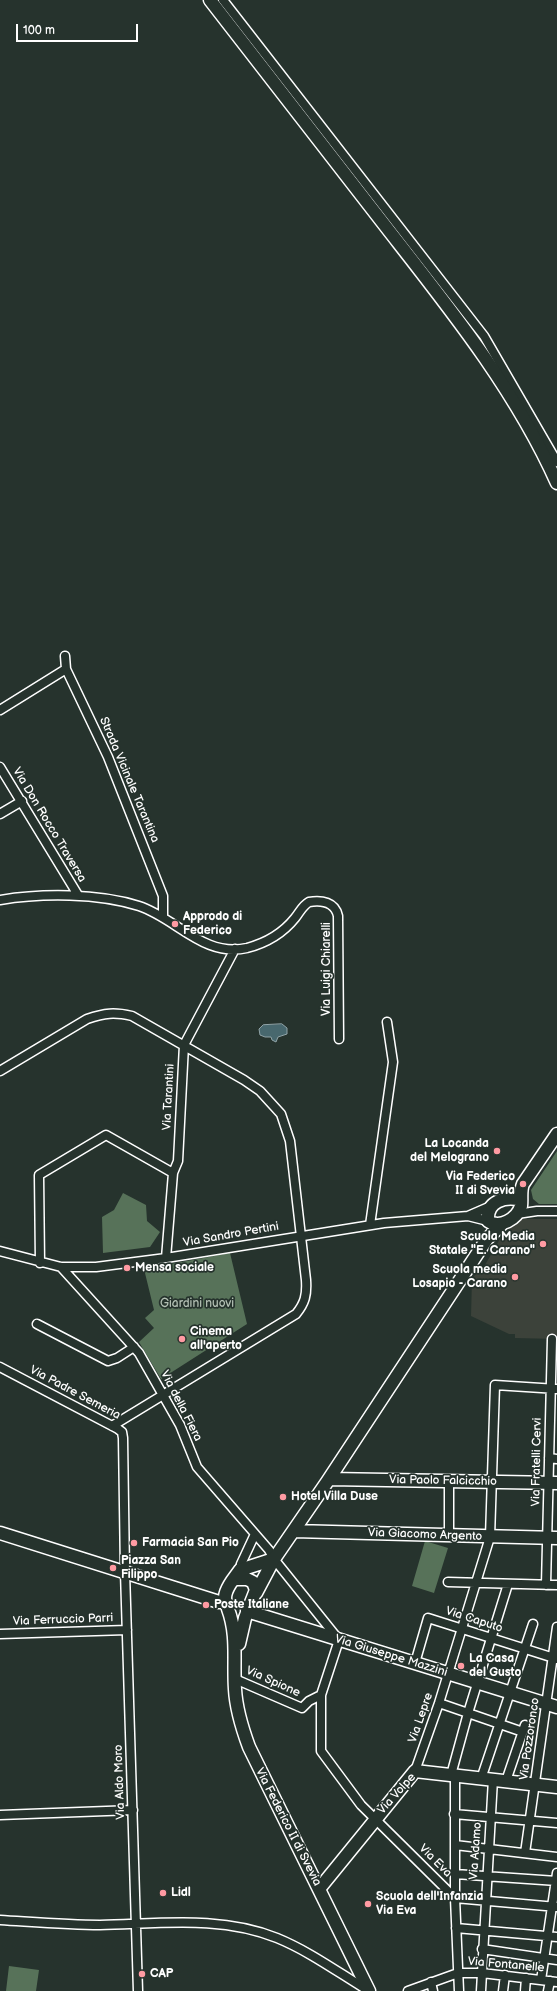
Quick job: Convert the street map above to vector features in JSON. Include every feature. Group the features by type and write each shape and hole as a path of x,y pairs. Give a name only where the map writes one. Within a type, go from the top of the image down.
{"main road":[{"path":"210,0 449,308 515,406 532,434 557,483"},
{"path":"494,1222 487,1214 491,1206 522,1188 557,1134"},
{"path":"494,1222 517,1214 522,1200 522,1188"},
{"path":"503,1199 522,1200"},
{"path":"0,1533 219,1602 240,1613 247,1611 274,1559 330,1479 488,1239 494,1222"},
{"name":"Via Paolo Falcicchio","path":"330,1479 553,1483"},
{"name":"Via Giacomo Argento","path":"294,1532 552,1538"},
{"path":"226,1605 225,1594 240,1570 274,1559"},
{"path":"232,1581 240,1578 250,1581 255,1585 256,1593"},
{"name":"Via Federico II di Svevia","path":"226,1605 234,1628 234,1678 239,1714 249,1747 369,1991"},
{"name":"Via Giuseppe Mazzini","path":"247,1611 552,1705"},
{"name":"Via Federico II di Svevia","path":"235,1656 247,1611"},
{"name":"Via Volpe","path":"319,1889 416,1771 557,1787"}],"street":[{"path":"223,0 484,336 557,462"},
{"name":"Strada Vicinale Tarantina","path":"64,656 66,670 108,757 163,896 162,916"},
{"path":"0,710 66,670"},
{"name":"Via Don Rocco Traversa","path":"0,766 22,800 78,895"},
{"path":"0,814 22,800"},
{"name":"Via Luigi Chiarelli","path":"0,900 28,897 78,895 140,906 162,916 202,943 224,950 246,948 272,939 287,926 309,902 320,901 333,905 338,916 339,1039"},
{"name":"Via Tarantini","path":"166,1258 173,1173 178,1161 184,1045 235,950"},
{"path":"0,1072 87,1019 101,1014 116,1012 132,1016 226,1068 260,1091 281,1114 290,1141 306,1294 303,1306 296,1314 163,1393 112,1426"},
{"path":"370,1225 393,1062 386,1022"},
{"path":"40,1263 39,1175 106,1135 173,1173"},
{"path":"522,1200 537,1211"},
{"path":"468,1216 491,1206"},
{"path":"517,1214 537,1211 557,1211"},
{"path":"468,1216 494,1222"},
{"name":"Via Sandro Pertini","path":"0,1251 40,1263 61,1267 110,1266 370,1225 468,1216"},
{"name":"Via della Fiera","path":"61,1267 139,1353 180,1425 197,1467 269,1550 274,1559 338,1640"},
{"path":"37,1324 108,1361 117,1358 134,1347"},
{"name":"Via Fratelli Cervi","path":"546,1585 552,1538 554,1389 552,1339"},
{"name":"Via Padre Semeria","path":"0,1367 122,1432 125,1572"},
{"name":"Via Lepre","path":"416,1771 439,1703 490,1537 495,1385 554,1389"},
{"path":"449,1536 450,1481"},
{"path":"240,1570 241,1564 255,1534"},
{"name":"Via Aldo Moro","path":"125,1572 138,1991"},
{"path":"448,1582 557,1585"},
{"path":"459,1991 455,1898 453,1775 468,1713 479,1683 508,1584"},
{"name":"Via Caputo","path":"415,1663 428,1618 555,1658"},
{"name":"Via Adamo","path":"481,1991 482,1948 490,1817 487,1779 499,1724 511,1693 533,1624"},
{"name":"Via Pozzoronco","path":"525,1853 536,1784 552,1705 557,1627"},
{"name":"Via Ferruccio Parri","path":"0,1634 127,1630"},
{"name":"Via Eva","path":"338,1640 320,1695 321,1751 361,1805 376,1818 455,1898"},
{"name":"Via Spione","path":"234,1678 302,1708 309,1701 320,1695"},
{"path":"439,1703 499,1724 524,1728 506,1781"},
{"path":"0,1815 133,1810"},
{"path":"454,1814 557,1823"},
{"path":"454,1845 557,1857"},
{"path":"455,1874 557,1878 553,1937 545,1959 549,1981 548,1991"},
{"path":"455,1898 555,1907"},
{"path":"0,1920 92,1925 222,1925 267,1935 301,1950 369,1991"},
{"path":"456,1928 553,1937"},
{"path":"482,1948 557,1960"},
{"name":"Via Fontanelle","path":"408,1991 458,1973 505,1975 549,1981"},
{"path":"503,1991 505,1975"},
{"path":"525,1991 526,1978"},
{"path":"431,1982 433,1991"}],"shaded area":[{"name":"Scuola media Losapio - Carano","path":"519,1219 557,1219 557,1339 515,1338 515,1334 509,1334 471,1316 472,1279 475,1275 481,1272 501,1237"}],"green space":[{"path":"557,1151 557,1204 539,1204 533,1199 531,1190"},
{"path":"123,1193 146,1205 147,1221 160,1232 150,1247 103,1253 102,1217 114,1210"},
{"name":"Giardini nuovi","path":"230,1253 247,1324 161,1379 139,1342 154,1328 145,1318 154,1310 144,1269"},
{"path":"425,1541 448,1548 434,1593 412,1586"},
{"path":"9,1966 39,1970 36,1991 6,1991"}],"water":[{"path":"282,1024 287,1028 287,1034 278,1037 276,1042 272,1040 271,1037 260,1035 259,1029 263,1025"}],"place":[{"name":"Approdo di Federico","path":"175,924"},
{"name":"La Locanda del Melograno","path":"497,1151"},
{"name":"Via Federico II di Svevia","path":"523,1184"},
{"name":"Scuola Media Statale \"E. Carano\"","path":"543,1244"},
{"name":"Mensa sociale","path":"127,1268"},
{"name":"Scuola media Losapio - Carano","path":"515,1277"},
{"name":"Cinema all'aperto","path":"182,1339"},
{"name":"Hotel Villa Duse","path":"283,1497"},
{"name":"Farmacia San Pio","path":"134,1543"},
{"name":"Piazza San Filippo","path":"113,1568"},
{"name":"Poste Italiane","path":"206,1605"},
{"name":"La Casa del Gusto","path":"461,1666"},
{"name":"Lidl","path":"163,1893"},
{"name":"Scuola dell'Infanzia Via Eva","path":"368,1904"},
{"name":"CAP","path":"142,1974"}]}
